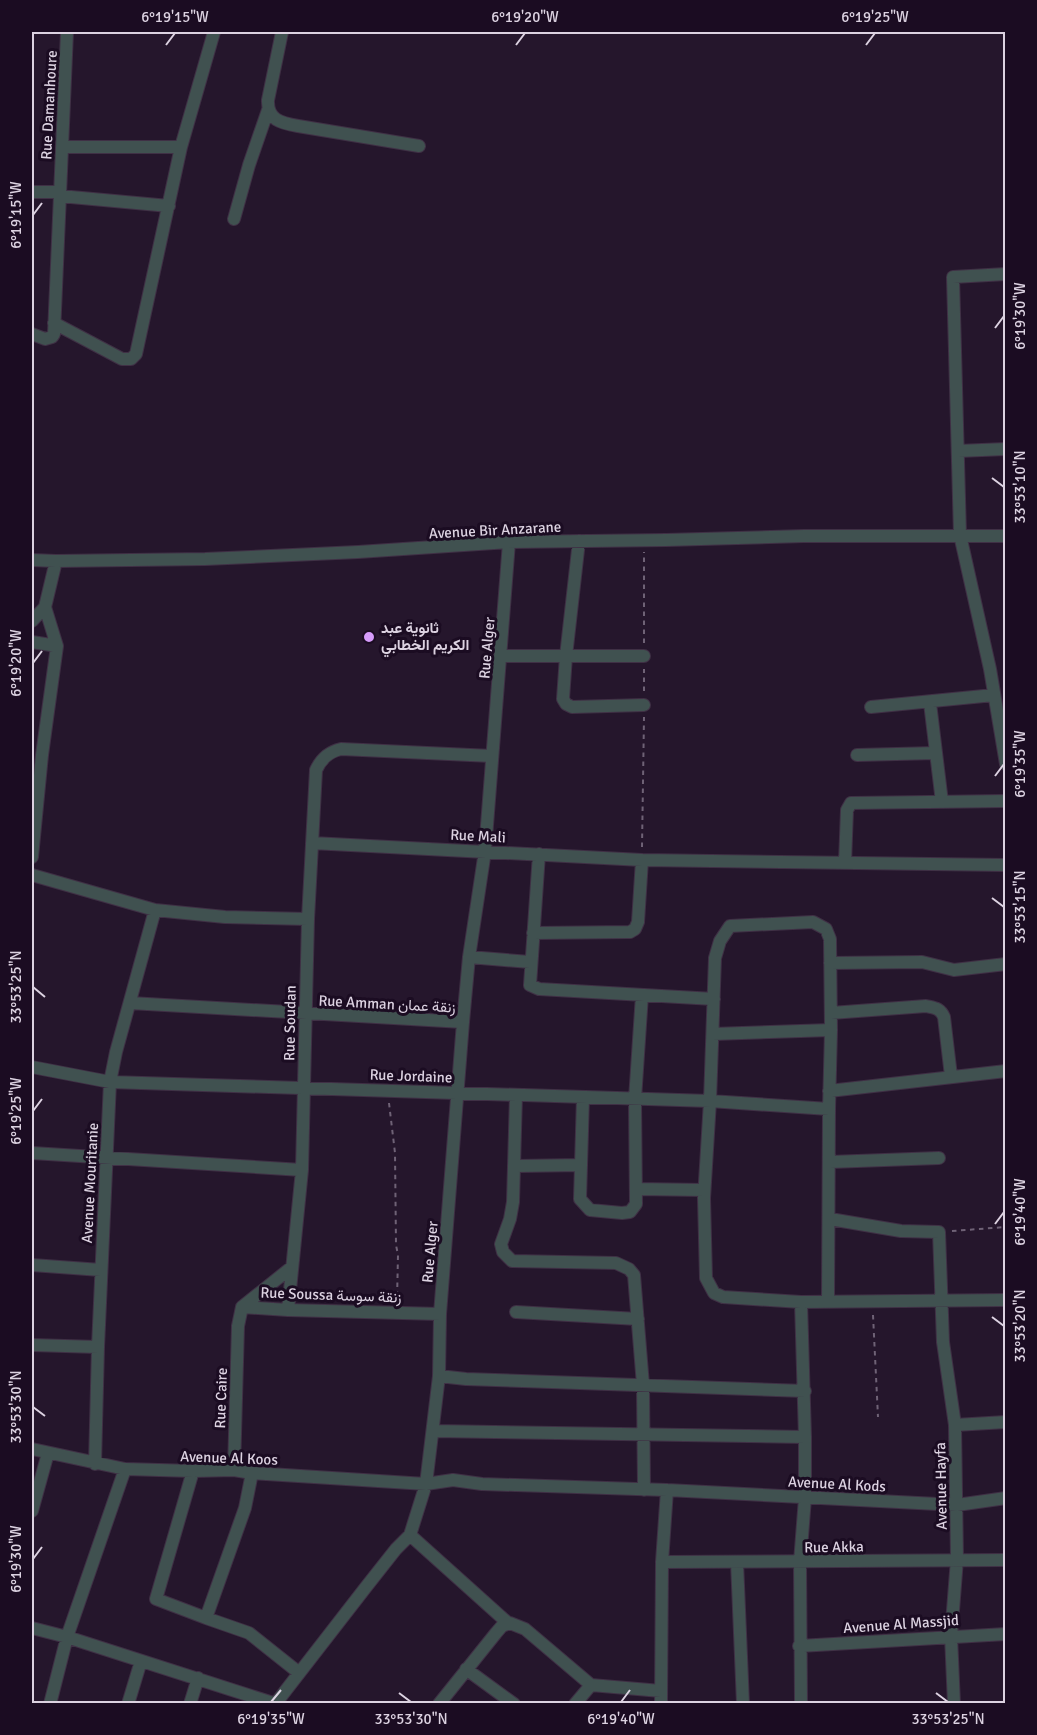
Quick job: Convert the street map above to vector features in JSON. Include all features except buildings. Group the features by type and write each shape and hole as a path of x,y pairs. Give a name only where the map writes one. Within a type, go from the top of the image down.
{"street":[{"name":"Rue Damanhoure","path":"54,323 67,32"},
{"path":"32,334 45,339 50,338 54,334 54,323 122,359 133,357 181,147 214,32"},
{"path":"234,219 268,110 282,32"},
{"path":"268,110 282,123 419,146"},
{"path":"62,147 181,147"},
{"path":"32,192 169,206"},
{"path":"1005,274 953,278 960,535 994,695 1005,764"},
{"path":"958,451 1005,449"},
{"name":"Avenue Bir Anzarane","path":"32,560 217,559 510,542 804,536 1005,536"},
{"path":"579,541 563,699 572,707 644,705"},
{"name":"Rue Alger","path":"270,1702 298,1672 396,1549 410,1535 426,1484 439,1376 440,1314 463,1022 484,851 510,542"},
{"path":"32,621 45,607 56,561"},
{"path":"32,857 42,755 57,646 45,607"},
{"path":"32,642 57,646"},
{"path":"502,656 644,656"},
{"path":"871,707 994,695"},
{"path":"930,703 942,802"},
{"name":"Rue Soudan","path":"288,1310 302,1170 308,919 315,770 324,757 341,749 492,756"},
{"path":"857,755 936,753"},
{"path":"845,863 847,810 851,803 1005,801"},
{"name":"Rue Mali","path":"312,843 642,860 1005,865"},
{"path":"539,854 530,985 538,989 714,999"},
{"path":"533,933 630,932 636,929 642,860"},
{"path":"32,875 155,910 225,917 308,919"},
{"name":"Avenue Mouritanie","path":"95,1464 101,1270 111,1082 129,1003 155,910"},
{"path":"828,1302 830,939 826,929 813,922 730,926 724,932 717,951 704,1190 706,1278 714,1293 723,1297 801,1302 828,1302 940,1299 1005,1300"},
{"path":"470,957 530,962"},
{"path":"830,963 922,962 954,970 1005,964"},
{"path":"583,1097 580,1199 590,1210 622,1214 630,1212 636,1204 635,1099 642,995"},
{"name":"Rue Amman زنقة عمان","path":"129,1003 305,1015 463,1022"},
{"path":"831,1013 926,1006 937,1008 944,1017 951,1076"},
{"path":"712,1034 831,1030"},
{"name":"Rue Jordaine","path":"32,1067 111,1082 710,1101 829,1109"},
{"path":"829,1091 1005,1071"},
{"path":"516,1095 516,1166 512,1210 501,1244 503,1252 506,1258 512,1261 623,1265 634,1275 643,1385 644,1490"},
{"path":"32,1154 302,1170"},
{"path":"830,1162 939,1158"},
{"path":"516,1166 581,1165"},
{"path":"636,1189 704,1190"},
{"path":"830,1219 901,1231 939,1232"},
{"name":"Avenue Hayfa","path":"939,1232 943,1342 955,1425 957,1559 951,1636 954,1704"},
{"path":"32,1265 101,1270"},
{"path":"242,1307 292,1268"},
{"path":"801,1302 805,1391 805,1498 800,1562 801,1704"},
{"name":"Rue Soussa زنقة سوسة","path":"238,1326 242,1307 440,1314"},
{"path":"516,1312 638,1319"},
{"name":"Rue Caire","path":"234,1470 238,1326"},
{"path":"32,1345 98,1347"},
{"path":"439,1376 466,1379 805,1391"},
{"path":"955,1425 1005,1422"},
{"path":"434,1431 805,1437"},
{"name":"Avenue Al Koos","path":"32,1449 125,1469 234,1470 426,1484 453,1480 482,1485 644,1490"},
{"path":"32,1511 48,1453"},
{"path":"50,1704 67,1637 125,1469"},
{"path":"193,1471 156,1599 249,1633 298,1672"},
{"path":"206,1618 245,1508 252,1473"},
{"name":"Avenue Al Kods","path":"644,1490 957,1505 1005,1498"},
{"path":"661,1704 662,1562 667,1490"},
{"path":"410,1535 507,1623 514,1623 525,1629 591,1685 661,1690"},
{"name":"Rue Akka","path":"662,1562 1005,1560"},
{"path":"737,1562 743,1704"},
{"path":"440,1704 466,1669 507,1623"},
{"path":"32,1628 141,1660 270,1702"},
{"name":"Avenue Al Massjid","path":"799,1646 1005,1634"},
{"path":"128,1704 141,1660"},
{"path":"466,1669 514,1704"},
{"path":"190,1704 198,1678"},
{"path":"575,1704 591,1685"}],"path":[{"path":"388,1091 395,1153 397,1313"},
{"path":"939,1232 1005,1227"},
{"path":"872,1301 878,1418"}],"place":[{"name":"ثانوية عبد الكريم الخطابي","path":"369,637"}]}
